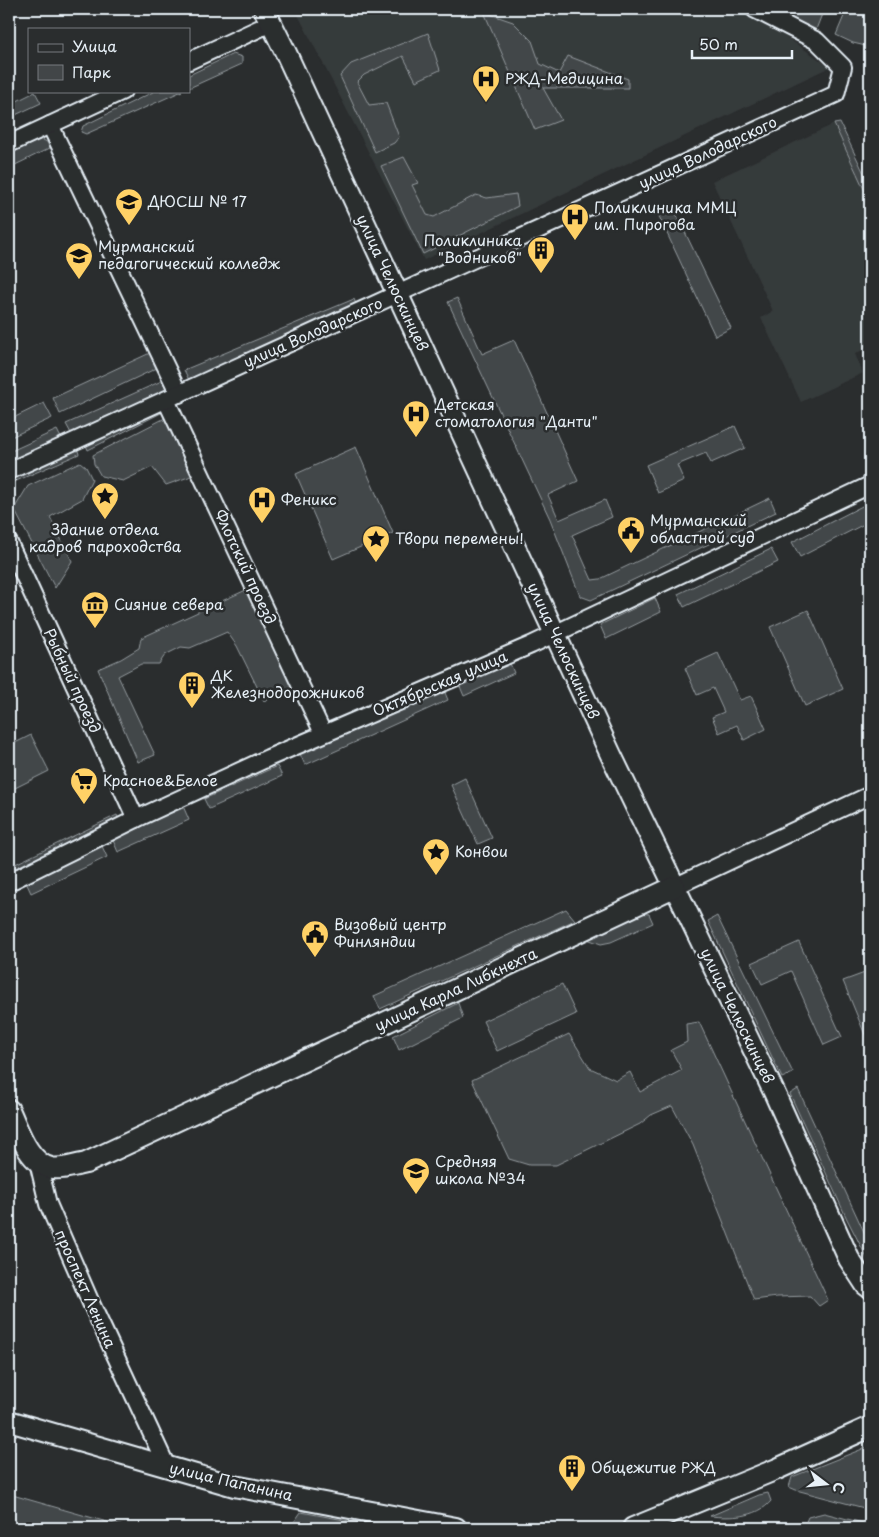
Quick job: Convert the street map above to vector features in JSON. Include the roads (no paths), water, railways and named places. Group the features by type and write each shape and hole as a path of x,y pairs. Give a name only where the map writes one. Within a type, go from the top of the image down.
{"main road":[{"name":"улица Челюскинцев","path":"267,16 554,634 774,1092 849,1259 870,1288"},
{"name":"улица Карла Либкнехта","path":"38,1162 52,1168 86,1163 674,887"},
{"name":"проспект Ленина","path":"9,1110 38,1162"},
{"name":"улица Папанина","path":"9,1421 208,1479 260,1491 456,1528"},
{"path":"633,1528 777,1470 870,1427"}],"street":[{"name":"улица Володарского","path":"9,471 836,94 843,67 817,40 754,9"},
{"path":"190,60 267,16"},
{"path":"9,144 121,92"},
{"name":"Флотский проезд","path":"50,125 323,733"},
{"name":"Октябрьская улица","path":"9,882 136,820 323,733 451,680 554,634 870,486"},
{"name":"Рыбный проезд","path":"9,543 136,820"},
{"name":"улица Карла Либкнехта","path":"674,887 870,795"},
{"name":"проспект Ленина","path":"38,1162 48,1204 166,1467"}],"place":[{"name":"РЖД-Медицина","path":"486,103"},
{"name":"ДЮСШ № 17","path":"129,226"},
{"name":"Поликлиника ММЦ им. Пирогова","path":"575,241"},
{"name":"Поликлиника \"Водников\"","path":"541,274"},
{"name":"Мурманский педагогический колледж","path":"79,280"},
{"name":"Детская стоматология \"Данти\"","path":"416,438"},
{"name":"Здание отдела кадров пароходства","path":"105,520"},
{"name":"Феникс","path":"262,524"},
{"name":"Мурманский областной суд","path":"631,554"},
{"name":"Твори перемены!","path":"376,563"},
{"name":"Сияние севера","path":"95,629"},
{"name":"ДК Железнодорожников","path":"192,709"},
{"name":"Красное&Белое","path":"84,805"},
{"name":"Конвои","path":"436,876"},
{"name":"Визовый центр Финляндии","path":"315,958"},
{"name":"Средняя школа №34","path":"416,1195"},
{"name":"Общежитие РЖД","path":"572,1492"}]}
